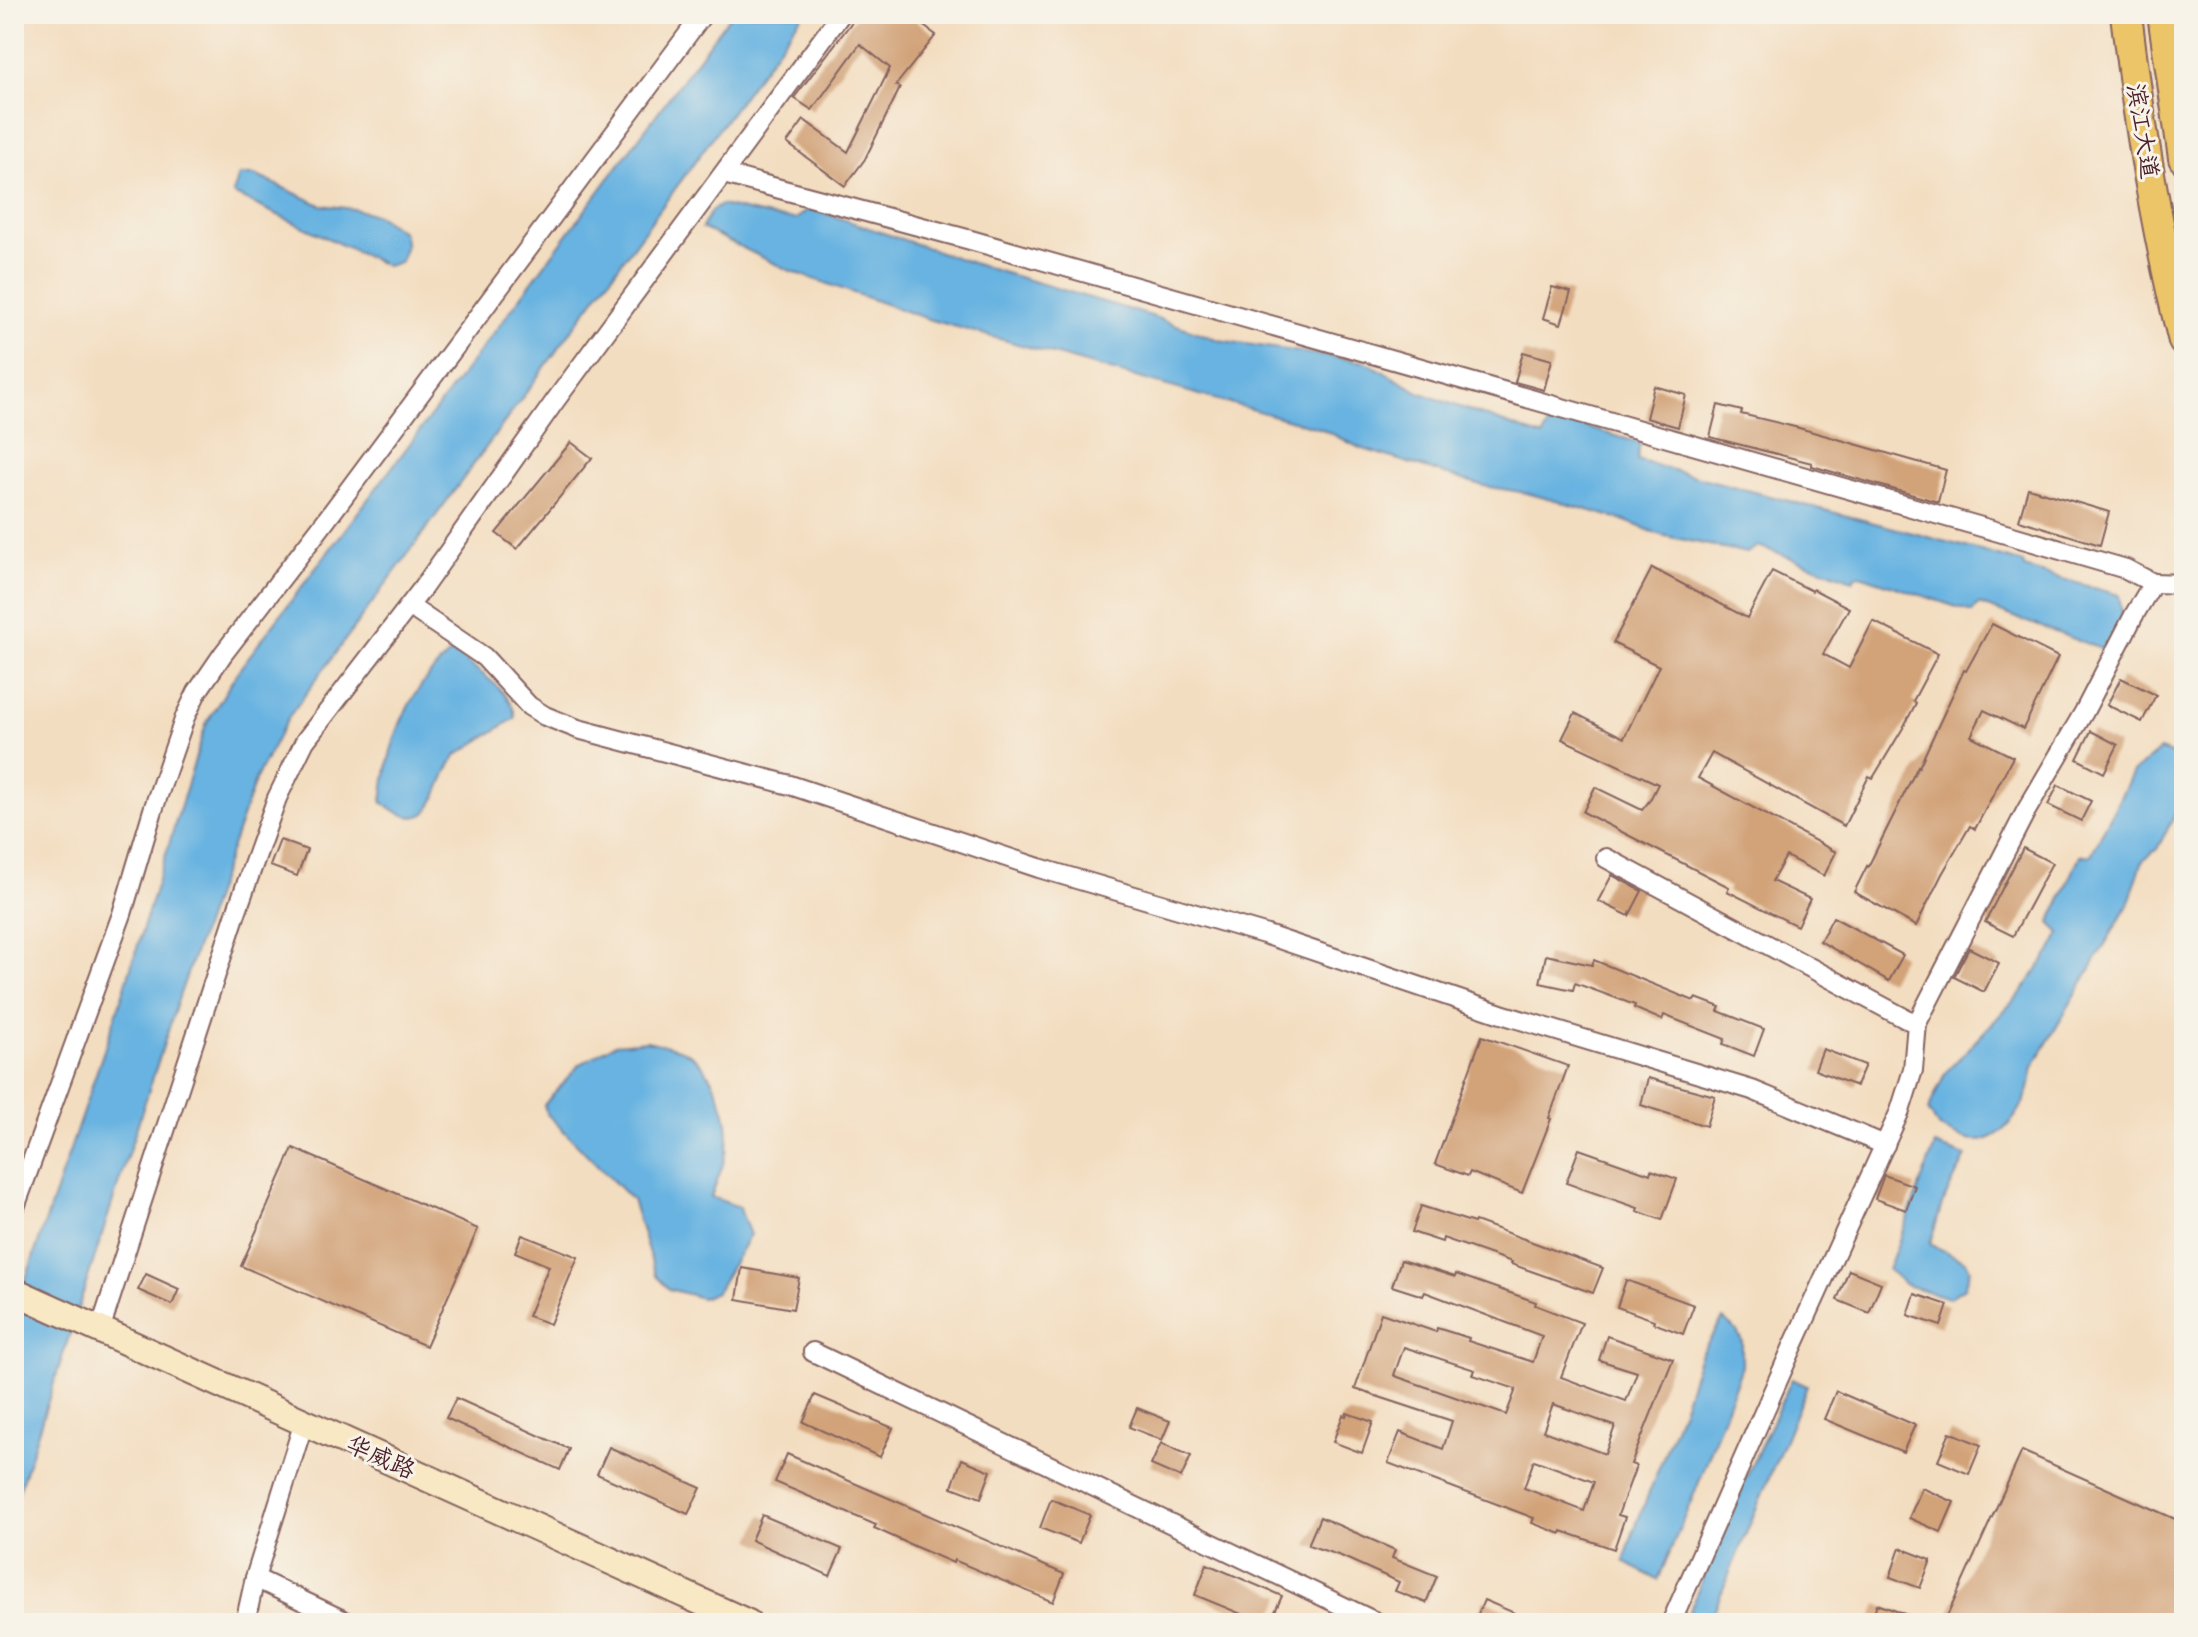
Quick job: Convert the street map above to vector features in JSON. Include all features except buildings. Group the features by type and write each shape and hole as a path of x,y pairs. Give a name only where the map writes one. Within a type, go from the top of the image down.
{"main road":[{"name":"滨江大道","path":"2126,14 2144,142 2184,341"},
{"name":"滨江大道","path":"2163,14 2184,158"},
{"name":"华威路","path":"14,1291 748,1623"}],"street":[{"path":"14,1210 122,914 153,810 185,717 197,692 703,14"},
{"path":"100,1330 231,927 277,798 305,741 409,606 555,401 841,14"},
{"path":"724,174 967,239 1963,522 2126,569 2153,583 2184,584"},
{"path":"1671,1623 1900,1111 1913,1070 1917,1023 2026,811 2084,712 2153,583"},
{"path":"409,606 484,657 529,706 578,729 790,785 1039,868 1264,934 1501,1014 1752,1090 1885,1145"},
{"path":"1606,858 1917,1023"},
{"path":"813,1352 1378,1623"},
{"path":"245,1623 255,1578 304,1422"},
{"path":"255,1578 349,1623"}],"water":[{"path":"731,14 803,14 288,718 256,778 180,994 14,1506 14,1314 119,1006 206,724 238,671"},
{"path":"239,175 255,175 321,205 377,215 403,232 406,245 400,262 387,266 233,194"},
{"path":"721,205 796,219 810,208 981,266 1151,316 1219,340 1366,362 1421,393 1543,437 1551,417 1640,443 1637,460 1975,549 2023,563 2024,568 2119,595 2123,622 2107,651 1979,604 1972,612 1857,574 1853,580 1758,546 1747,553 1661,535 1620,519 1527,493 1484,486 1360,448 1322,429 928,319 788,270 702,228 711,211"},
{"path":"452,652 500,690 508,699 515,718 457,755 432,805 424,813 414,817 401,814 382,802 395,739 422,684"},
{"path":"2160,750 2184,759 2184,798 2157,849 2143,860 2128,905 2033,1067 2024,1103 2011,1122 1993,1137 1972,1141 1944,1130 1928,1110 1945,1073 2021,993 2050,952 2060,933 2050,923 2080,856 2091,855 2133,772"},
{"path":"647,1041 680,1049 702,1065 716,1088 725,1113 728,1145 711,1197 739,1207 750,1235 716,1292 702,1298 669,1289 656,1276 632,1200 547,1114 544,1105 579,1065 615,1044"},
{"path":"1935,1145 1966,1156 1942,1204 1930,1244 1965,1261 1970,1269 1964,1288 1949,1298 1906,1285 1888,1270"},
{"path":"1723,1319 1737,1331 1742,1342 1742,1366 1702,1475 1658,1580 1624,1562 1700,1355"},
{"path":"1792,1379 1807,1386 1709,1623 1685,1623 1725,1522"}]}
